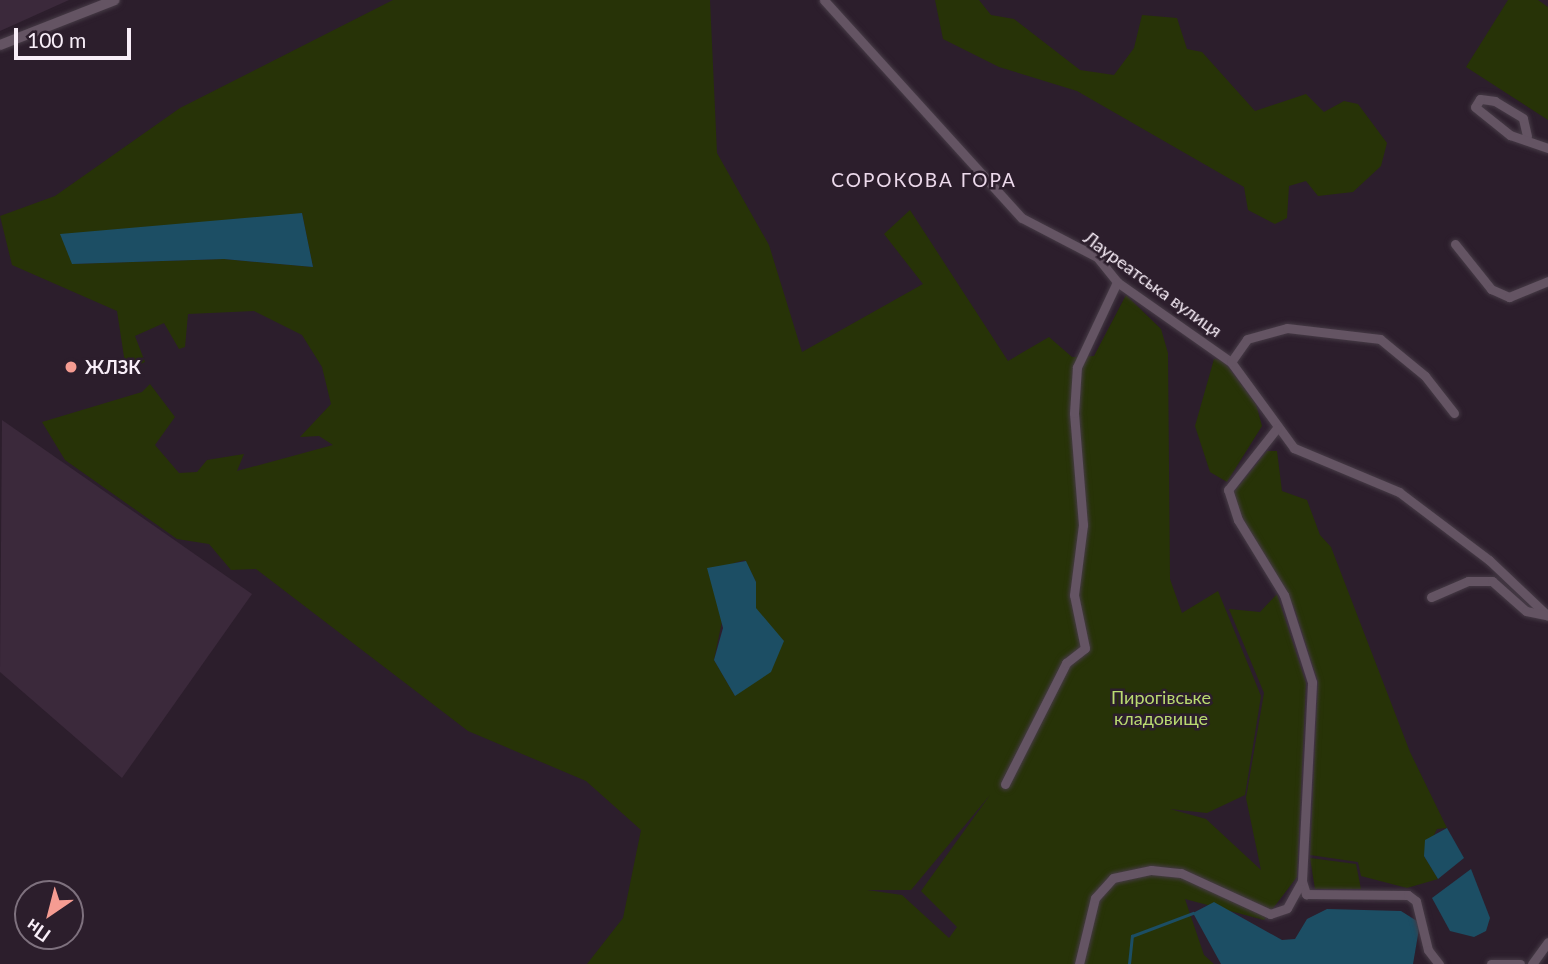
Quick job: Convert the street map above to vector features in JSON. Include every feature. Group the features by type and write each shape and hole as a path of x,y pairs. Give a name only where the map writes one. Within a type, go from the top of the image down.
{"street":[{"path":"0,45 115,0"},
{"name":"Лауреатська вулиця","path":"824,0 914,95 999,199 1021,218 1097,257 1117,282 1231,362 1277,428 1308,456 1399,492 1489,560 1547,615"},
{"path":"1527,136 1523,118 1495,101 1480,99 1475,107 1510,135 1527,136 1548,148"},
{"path":"1455,244 1491,289 1509,297 1548,281"},
{"path":"1005,784 1066,663 1085,648 1074,596 1083,525 1074,413 1077,367 1117,282"},
{"path":"1231,362 1247,339 1287,328 1380,339 1424,376 1454,413"},
{"path":"1277,428 1228,490 1238,520 1284,595 1312,682 1302,881 1306,894"},
{"path":"1431,597 1468,581 1492,581 1526,611 1547,615"},
{"path":"1080,964 1103,883 1129,873 1181,873 1270,914 1293,897 1306,894 1408,895 1416,901 1429,950 1439,964"},
{"path":"1293,897 1302,881"},
{"path":"1532,964 1548,942"},
{"path":"1491,964 1520,964"}],"shaded area":[{"path":"0,0 69,0 0,31"},
{"path":"2,420 252,594 122,778 0,672"}],"green space":[{"name":"Пирогівське кладовище","path":"393,0 710,0 717,153 769,245 802,352 923,284 884,234 910,210 1008,361 1049,337 1072,357 1094,356 1126,295 1161,329 1168,353 1170,579 1182,613 1218,591 1261,696 1245,795 1207,813 1170,809 1206,819 1261,870 1246,798 1264,693 1229,609 1260,612 1277,594 1306,683 1297,877 1264,920 1185,899 1204,955 1214,964 587,964 623,918 641,830 586,781 468,731 256,569 231,570 209,544 177,539 65,460 42,422 142,392 150,384 175,417 155,445 179,473 197,472 207,460 244,454 237,471 333,445 319,436 300,437 331,404 322,367 302,335 254,311 188,314 185,347 179,349 164,323 135,336 145,362 126,370 117,311 12,265 0,216 55,196 180,108","holes":["302,213 313,267 224,259 72,264","745,560 756,582 756,608 735,696 714,660 734,563","990,795 921,891 957,927 949,938 902,895 867,890 911,890"]},
{"path":"935,0 979,0 991,15 1014,19 1080,70 1114,75 1134,48 1142,15 1177,18 1187,49 1202,52 1255,111 1306,94 1324,112 1344,101 1358,104 1387,143 1381,166 1353,192 1318,196 1306,181 1289,186 1287,218 1275,224 1248,210 1244,187 1077,91 999,67 943,39"},
{"path":"1508,0 1538,0 1548,7 1548,120 1466,67"},
{"path":"1214,359 1223,360 1256,404 1262,426 1227,482 1210,472 1195,426"},
{"path":"1267,451 1277,451 1282,491 1307,500 1320,535 1331,547 1410,752 1447,828 1437,829 1424,856 1438,879 1407,888 1361,876 1358,862 1310,855 1318,682 1294,607 1236,511 1233,493"},
{"path":"1310,858 1356,864 1361,889 1315,889"}],"water":[{"path":"302,213 313,267 224,259 72,264 60,234"},
{"path":"746,561 756,582 756,608 784,641 771,672 735,696 714,660 723,628 707,568"},
{"path":"1447,828 1464,858 1438,879 1424,856 1425,840"},
{"path":"1471,869 1490,918 1486,931 1474,937 1450,931 1432,898"},
{"path":"1214,902 1282,940 1295,939 1307,919 1327,909 1401,911 1420,923 1413,964 1221,964 1193,913"}],"waterway":[{"path":"1129,964 1132,936 1193,913"}],"place":[{"name":"ЖЛЗК","path":"71,367"}],"district":[{"name":"СОРОКОВА ГОРА","path":"924,180"}]}
